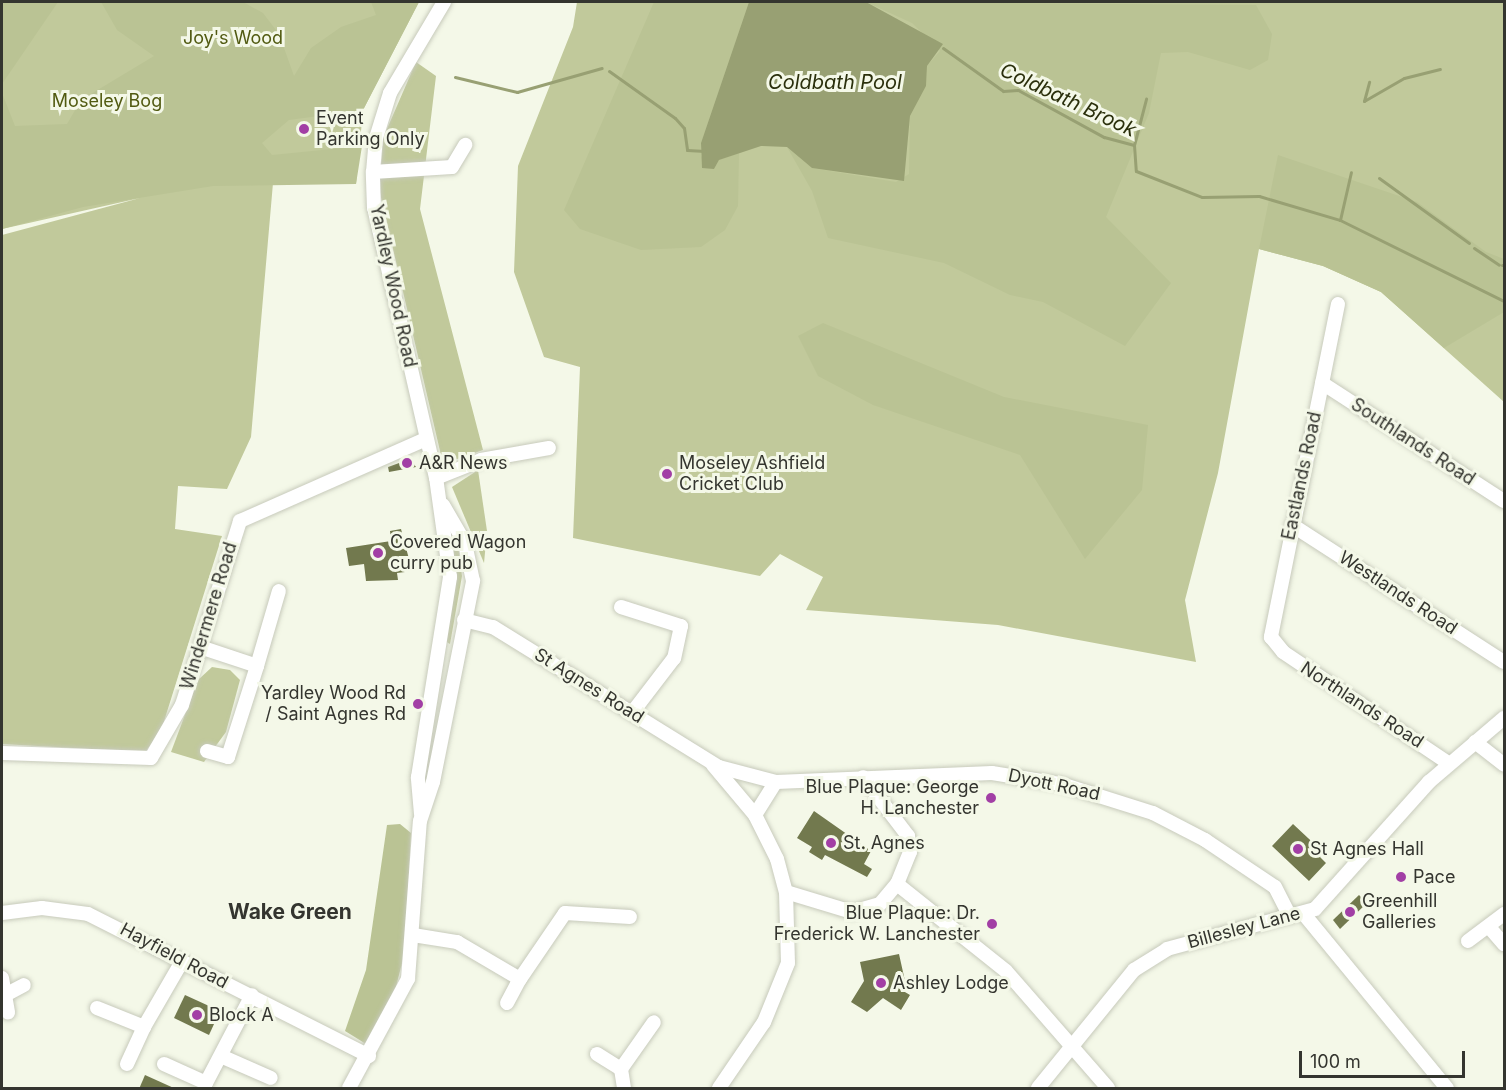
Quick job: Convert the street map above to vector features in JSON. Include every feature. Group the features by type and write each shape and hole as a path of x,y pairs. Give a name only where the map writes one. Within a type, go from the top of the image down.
{"street":[{"name":"Yardley Wood Road","path":"356,1086 369,1056 401,999 413,935 421,814 418,777 450,577 436,478 374,208 375,138 390,93 444,2"},
{"path":"373,172 452,167 465,145"},
{"name":"Eastlands Road","path":"1276,646 1270,626 1338,304"},
{"name":"Southlands Road","path":"1322,383 1504,501"},
{"name":"Windermere Road","path":"2,753 152,758 182,705 234,531 248,515 426,439"},
{"path":"436,478 481,460 549,448"},
{"name":"Yardley Wood Road","path":"421,814 433,782 457,648 473,581 471,561 440,500"},
{"name":"Westlands Road","path":"1292,525 1504,662"},
{"path":"207,751 228,757 279,591"},
{"path":"621,607 681,626 674,658 632,712"},
{"name":"St Agnes Road","path":"464,620 492,627 709,761 776,782"},
{"path":"438,645 457,648"},
{"name":"Northlands Road","path":"1276,646 1448,763"},
{"path":"200,647 257,666"},
{"name":"Billesley Lane","path":"1038,1089 1074,1043 1145,961 1167,949 1297,915 1327,900 1448,763 1504,718"},
{"path":"1474,742 1504,765"},
{"name":"St Agnes Road","path":"709,761 755,815 786,892 788,963 780,987 719,1089"},
{"name":"Dyott Road","path":"776,782 992,772 1114,798 1153,813 1251,868 1275,887 1447,1089"},
{"path":"786,892 852,912 880,904 897,884 910,852 908,836 863,777"},
{"path":"755,815 776,782"},
{"path":"897,884 1006,971 1074,1043 1108,1089"},
{"name":"Hayfield Road","path":"2,913 42,908 88,914 369,1056"},
{"path":"507,1003 520,979 565,913 630,917"},
{"path":"1467,942 1504,914"},
{"path":"1489,927 1504,944"},
{"path":"413,935 457,942 520,979"},
{"path":"127,1064 144,1027 181,963"},
{"path":"2,978 7,994 8,1012"},
{"path":"7,994 24,985"},
{"path":"164,1064 206,1083 223,1057 252,995"},
{"path":"97,1008 144,1027"},
{"path":"624,1089 621,1069 654,1022"},
{"path":"597,1054 621,1069"},
{"path":"223,1057 271,1078"}],"green space":[{"name":"Joy's Wood","path":"2,2 419,2 363,110 356,184 273,183 251,437 227,489 178,486 175,529 222,536 161,731 145,752 2,744 2,235 140,198 2,229"},
{"path":"2,2 58,2 2,84"},
{"name":"Moseley Bog","path":"101,2 243,2 263,13 279,34 294,76 311,48 341,27 376,15 371,2 419,2 363,110 289,120 262,143 272,155 362,146 356,184 213,186 83,207 2,229 2,93 15,126 67,124 81,100 154,56 117,30"},
{"path":"577,2 1504,2 1504,402 1381,292 1323,266 1259,249 1218,473 1185,600 1196,662 998,625 806,610 823,577 780,554 760,576 573,538 580,367 544,357 514,272 518,166 573,27"},
{"path":"654,2 749,2 701,143 701,156 714,169 719,160 739,153 738,206 725,230 701,247 641,250 580,229 564,210"},
{"path":"866,2 1256,5 1272,34 1268,60 1250,70 1188,52 1161,53 1149,113 1106,217 1171,283 1125,346 1043,302 1010,295 944,263 828,238 812,191 787,147 812,168 896,182 909,174 910,116 926,86 927,66 940,51 912,23"},
{"path":"416,62 436,76 420,209 483,450 443,464 380,193 383,138"},
{"path":"1278,155 1417,202 1486,252 1504,259 1504,312 1444,348 1381,292 1323,266 1259,249"},
{"path":"823,323 1004,397 1148,425 1142,490 1085,559 1020,455 873,405 818,376 798,336"},
{"path":"478,470 487,531 484,563 452,487"},
{"path":"449,532 458,545 462,576 450,644 445,641 455,588"},
{"path":"212,667 230,670 240,680 226,732 204,762 171,752 198,680"},
{"path":"400,824 411,833 405,951 395,991 366,1044 345,1031 366,970 387,825"}],"water":[{"name":"Coldbath Pool","path":"749,2 866,2 943,44 927,66 926,86 910,116 904,181 812,168 787,147 761,146 719,160 714,169 702,168 701,143"}],"building":[{"name":"A&R News","path":"410,459 416,467 389,472 388,467"},
{"name":"Covered Wagon curry pub","path":"401,529 409,559 403,560 405,572 397,573 398,580 366,581 364,564 349,566 346,548 391,541 390,531"},
{"name":"St. Agnes","path":"814,811 871,851 864,864 872,869 867,877 825,855 822,860 809,852 812,847 797,838"},
{"name":"St Agnes Hall","path":"1293,824 1323,852 1320,857 1326,863 1309,881 1272,846"},
{"name":"Greenhill Galleries","path":"1359,895 1367,903 1340,929 1333,920"},
{"name":"Ashley Lodge","path":"899,954 905,981 893,985 910,995 901,1010 883,998 867,1012 851,1002 864,981 860,962"},
{"name":"Block A","path":"185,995 220,1011 209,1035 174,1018"},
{"path":"145,1075 176,1089 139,1089"}],"waterway":[{"name":"Coldbath Brook","path":"943,48 1003,91 1018,90 1104,137 1134,145 1136,171 1202,197 1259,196 1340,220 1504,301"},
{"name":"Coldbath Brook","path":"455,77 517,92 602,68"},
{"path":"1364,101 1404,78 1440,69"},
{"name":"Coldbath Brook","path":"609,71 675,118 684,128 687,150 705,151"},
{"path":"1364,101 1369,82"},
{"path":"1134,145 1146,99"},
{"path":"1340,220 1351,172"},
{"path":"1379,178 1469,243"},
{"path":"1474,248 1499,265"}],"place":[{"name":"Event Parking Only","path":"304,129"},
{"name":"A&R News","path":"407,463"},
{"name":"Moseley Ashfield Cricket Club","path":"667,474"},
{"name":"Covered Wagon curry pub","path":"378,553"},
{"name":"Yardley Wood Rd / Saint Agnes Rd","path":"418,704"},
{"name":"Blue Plaque: George H. Lanchester","path":"991,798"},
{"name":"St. Agnes","path":"831,843"},
{"name":"St Agnes Hall","path":"1298,849"},
{"name":"Pace","path":"1401,877"},
{"name":"Greenhill Galleries","path":"1350,912"},
{"name":"Blue Plaque: Dr. Frederick W. Lanchester","path":"992,924"},
{"name":"Ashley Lodge","path":"881,983"},
{"name":"Block A","path":"197,1015"}],"district":[{"name":"Wake Green","path":"290,912"}]}
